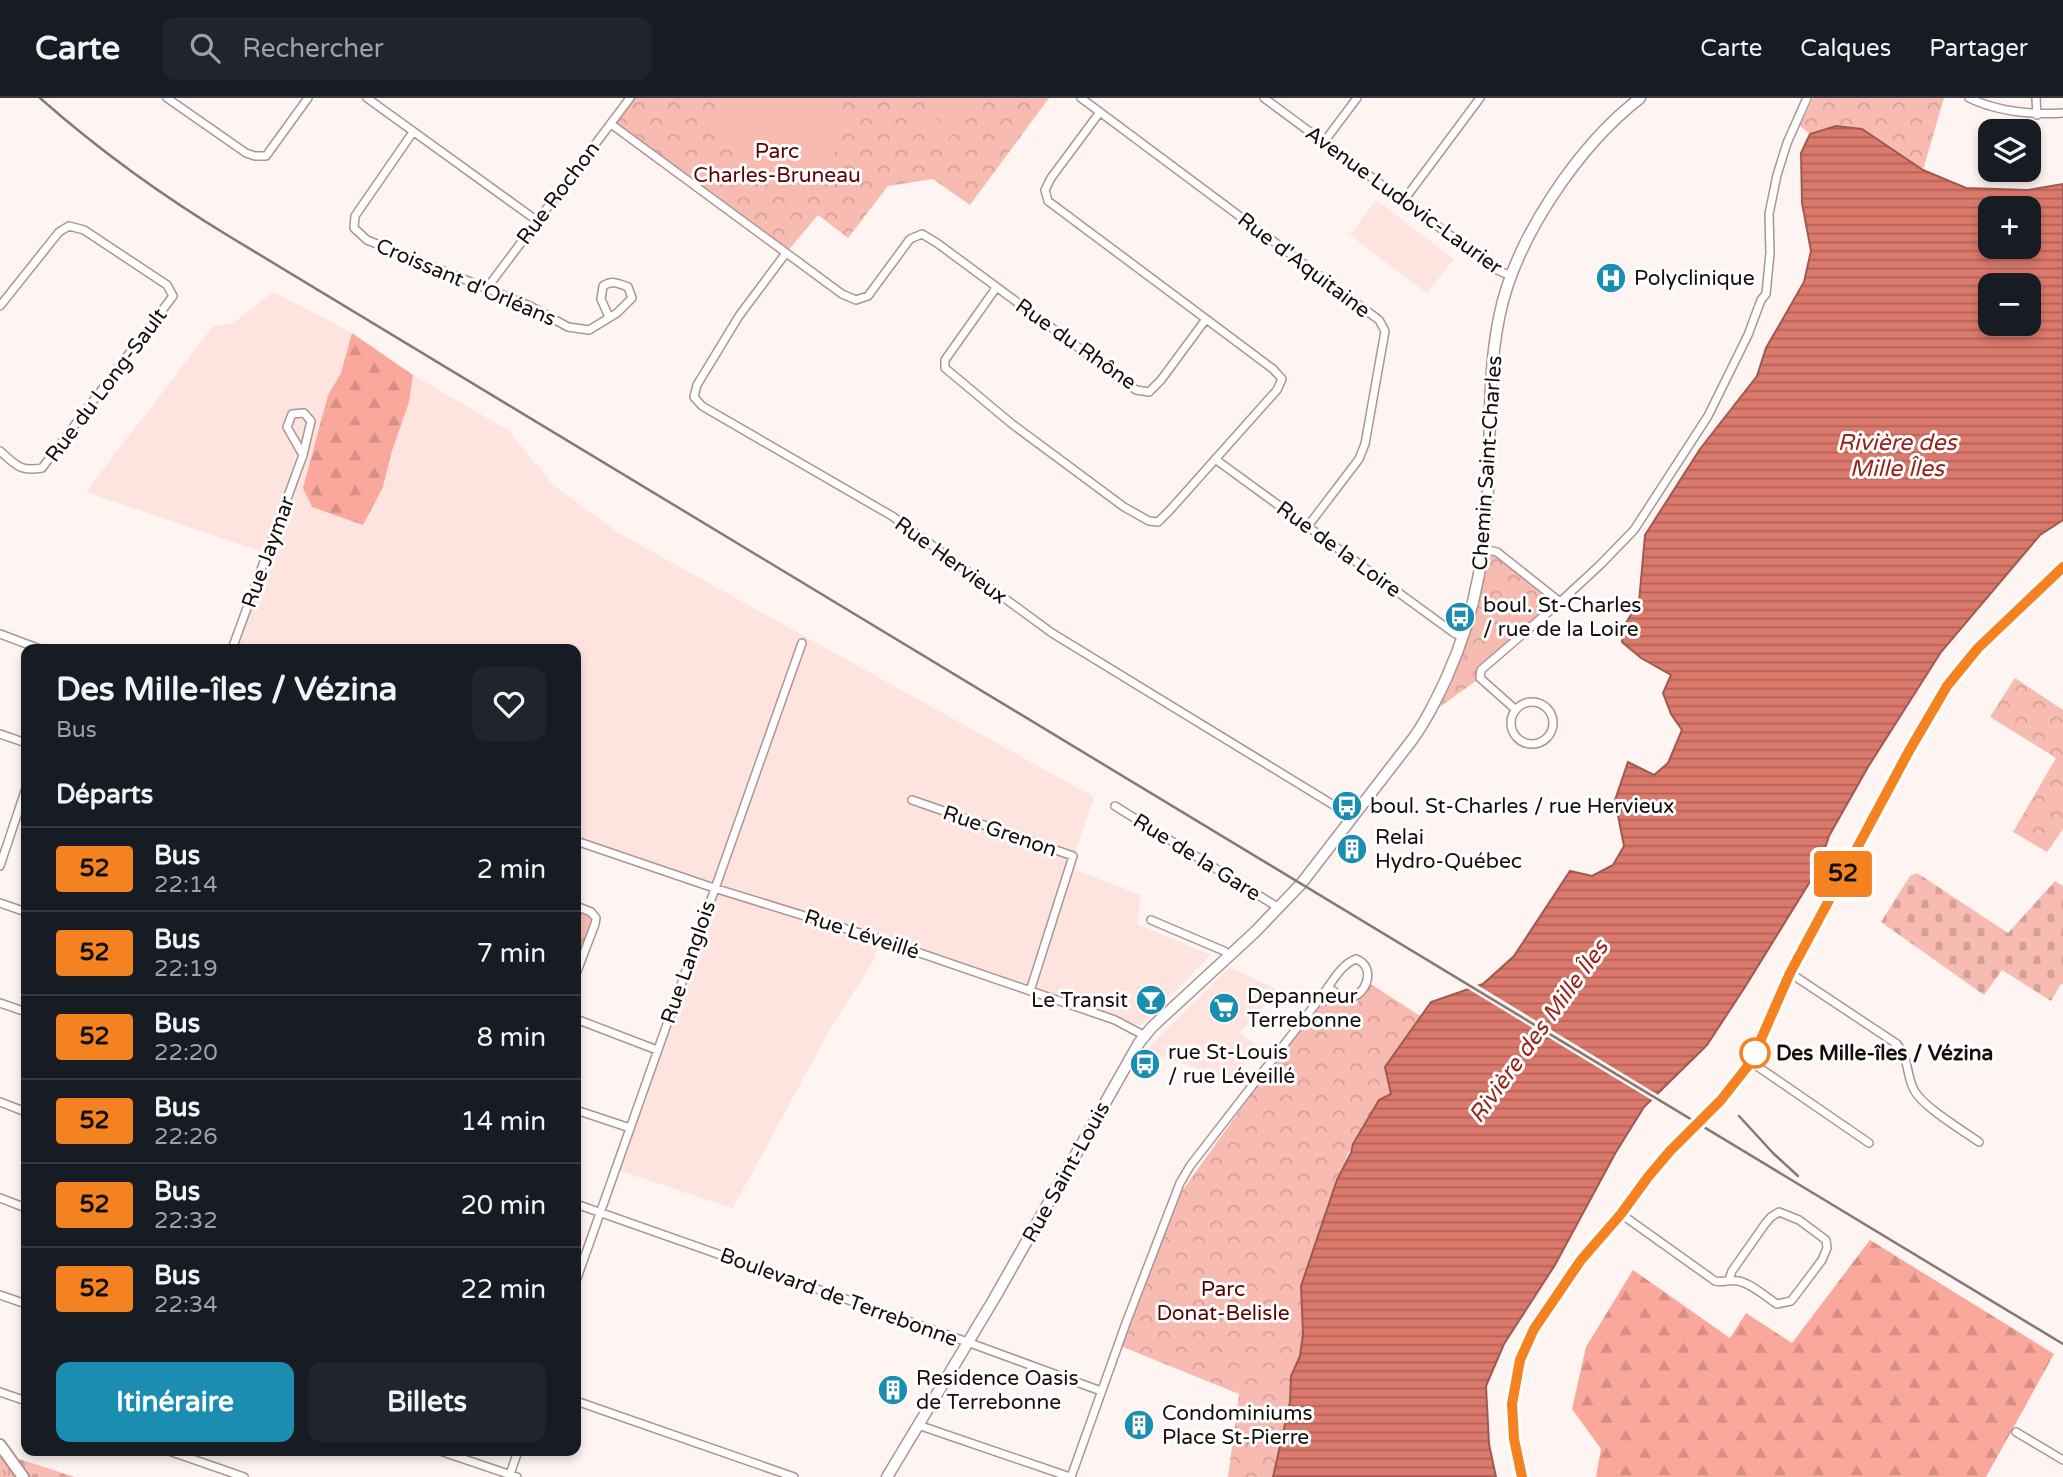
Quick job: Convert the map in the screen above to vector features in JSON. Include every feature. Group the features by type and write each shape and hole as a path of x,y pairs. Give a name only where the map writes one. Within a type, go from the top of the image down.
{"main road":[{"name":"Chemin Saint-Charles","path":"1282,904 1308,876 1421,727 1444,683 1464,637 1478,587 1484,549 1493,363 1499,316 1510,276 1534,227 1569,173 1613,123 1640,98"},
{"path":"1522,1477 1514,1439 1512,1404 1520,1360 1534,1329 1581,1260 1670,1151 1716,1106 1751,1062 1790,973 1909,751 1947,686 1978,648 2063,567"},
{"name":"Rue Saint-Louis","path":"887,1477 968,1343 1134,1051 1145,1036 1282,904"},
{"path":"0,1445 23,1477"}],"street":[{"path":"167,98 246,153 266,156 308,98"},
{"path":"367,98 536,220"},
{"name":"Rue Rochon","path":"487,288 630,98"},
{"name":"Rue d'Aquitaine","path":"1081,98 1379,320 1385,331 1365,444 1359,459 1308,526"},
{"name":"Avenue Ludovic-Laurier","path":"1264,98 1497,270 1510,276"},
{"path":"1324,142 1357,98"},
{"path":"1404,200 1480,98"},
{"path":"1516,710 1480,678 1481,670 1560,602 1634,530 1703,425 1728,379 1761,300 1766,294 1770,253 1769,214 1787,143 1807,98"},
{"path":"1969,98 2001,109 2037,115 2063,113"},
{"path":"2036,98 2037,115"},
{"path":"611,124 842,294 856,300 868,296 910,239 922,234 937,243 996,288 945,360 945,368 1012,424 1124,507 1149,522 1158,522 1277,390 1282,379 1273,369 1048,201 1045,190 1051,178 1100,112"},
{"name":"Croissant d'Orléans","path":"413,132 355,216 354,228 367,240 530,306 568,327 589,330 625,307 632,298 628,287 609,282 603,286 601,299 609,317"},
{"name":"Rue du Long-Sault","path":"0,306 59,232 69,226 84,230 167,285 173,296 42,468 28,471 20,468 0,451"},
{"name":"Rue Hervieux","path":"786,253 739,316 697,384 694,397 702,406 892,516 1052,633 1353,817"},
{"name":"Rue du Rhône","path":"996,288 1136,390 1149,392 1206,319"},
{"name":"Rue Jaymar","path":"234,644 303,455 311,421 304,413 292,414 287,427 303,455"},
{"name":"Rue de la Loire","path":"1215,459 1454,633 1464,637"},
{"path":"1484,549 1497,552 1560,602"},
{"path":"0,634 27,644"},
{"name":"Rue Langlois","path":"581,1267 802,643"},
{"path":"1533,702 1545,707 1553,724 1548,737 1535,744 1521,741 1511,723 1516,710 1533,702"},
{"path":"0,734 21,741"},
{"name":"Rue Grenon","path":"912,800 1073,856 1030,991"},
{"path":"0,866 21,804"},
{"name":"Rue de la Gare","path":"1115,806 1282,904"},
{"name":"Rue Léveillé","path":"581,843 714,888 879,939 1115,1020 1145,1036"},
{"path":"0,903 21,910"},
{"path":"581,908 591,912 596,918 581,960"},
{"path":"1151,920 1230,956"},
{"path":"918,1424 1071,1477 1180,1184 1191,1166 1328,987 1349,962 1356,959 1367,967 1367,982 1359,993 1351,998 1343,998 1328,987"},
{"path":"1790,973 1897,1044 1903,1051 1913,1088 1920,1099 1979,1142"},
{"path":"0,1003 21,1010"},
{"path":"581,1021 657,1049"},
{"path":"1751,1062 1869,1143"},
{"path":"0,1102 21,1110"},
{"path":"581,1112 629,1128"},
{"path":"0,1198 21,1206"},
{"name":"Boulevard de Terrebonne","path":"581,1207 1101,1391"},
{"path":"1621,1214 1715,1281 1741,1281 1777,1304 1791,1301 1798,1292 1822,1260 1827,1248 1826,1240 1799,1220 1779,1212 1765,1224 1732,1271 1729,1280"},
{"path":"0,1295 21,1302"},
{"path":"0,1392 21,1399"},
{"path":"581,1403 794,1477"},
{"path":"2016,1432 2063,1460"},
{"path":"183,1456 244,1477"},
{"path":"454,1456 512,1476 517,1456"}],"shaded area":[{"path":"1376,200 1454,259 1427,293 1350,235"},
{"path":"274,292 352,333 341,373 328,395 303,488 312,507 383,487 409,402 413,375 508,430 553,485 617,532 1094,797 1070,868 1141,895 1137,924 1211,955 1140,1026 879,939 874,960 831,1027 733,1208 615,1169 714,888 581,843 581,644 233,644 268,554 86,492 213,326 233,323"},
{"path":"1230,967 1278,990 1240,1033 1258,1046 1231,1081 1146,1050"}],"green space":[{"name":"Parc Charles-Bruneau","path":"630,98 1049,98 970,205 933,179 888,186 848,238 818,215 786,253 611,124"},
{"path":"735,98 836,98 837,136 832,159 828,171 810,192 801,196 793,195 720,143 717,123"},
{"path":"941,98 949,98 969,112 961,124 936,106"},
{"path":"1813,98 1944,98 1923,170 1862,129 1836,126 1810,134 1800,126"},
{"path":"922,108 954,131 942,148 917,129 912,131 906,127 907,120 915,118"},
{"path":"352,333 413,375 409,402 383,487 363,525 312,507 303,488 328,395 341,373"},
{"path":"1480,548 1499,556 1560,602 1481,670 1480,678 1423,719 1451,668 1473,587"},
{"path":"2015,678 2063,710 2063,829 2047,852 2013,832 2056,758 1990,717"},
{"path":"1917,873 2008,933 2055,881 2063,886 2063,984 2051,1001 2002,970 1984,995 1881,922 1910,876"},
{"path":"581,909 596,918 581,960"},
{"name":"Parc Donat-Belisle","path":"1369,983 1425,1019 1389,1085 1391,1094 1348,1153 1303,1300 1302,1350 1278,1477 1228,1477 1239,1394 1118,1345 1182,1191 1321,997 1356,1005"},
{"path":"1870,1240 2054,1354 1986,1477 1596,1477 1601,1449 1572,1409 1586,1347 1633,1270 1730,1338 1746,1313 1792,1343"},
{"path":"0,1445 23,1477 0,1477"},
{"path":"13,1457 75,1477 27,1477"}],"water":[{"name":"Rivière des Mille Îles","path":"1836,126 1862,129 1923,170 1966,188 2028,190 2063,184 2063,520 2040,535 1941,652 1868,767 1829,836 1819,867 1745,987 1707,1045 1644,1107 1616,1152 1555,1265 1504,1344 1486,1386 1489,1444 1496,1477 1273,1477 1290,1402 1291,1376 1300,1356 1303,1334 1301,1286 1337,1180 1353,1144 1379,1100 1391,1094 1385,1067 1431,1002 1483,984 1514,956 1570,871 1592,876 1613,865 1624,846 1615,800 1628,762 1654,775 1668,763 1682,730 1671,714 1663,693 1671,675 1641,658 1622,642 1624,626 1639,602 1645,535 1700,449 1757,376 1766,348 1804,282 1811,251 1802,203 1801,153 1810,134"}],"pier":[{"path":"1474,983 1660,1096 1655,1102 1465,987"}],"railway":[{"path":"40,98 133,172 232,238 2063,1344"},
{"path":"1739,1116 1798,1176"}],"bus line":[{"name":"52","path":"1522,1477 1514,1439 1512,1404 1520,1360 1534,1329 1581,1260 1621,1214 1648,1177 1721,1100 1751,1062 1790,973 1909,751 1947,686 1978,648 2063,567"}],"place":[{"name":"Polyclinique","path":"1611,278"},
{"name":"boul. St-Charles / rue de la Loire","path":"1460,617"},
{"name":"boul. St-Charles / rue Hervieux","path":"1347,806"},
{"name":"Relai Hydro-Québec","path":"1352,849"},
{"name":"Le Transit","path":"1151,1000"},
{"name":"Depanneur Terrebonne","path":"1224,1008"},
{"name":"Des Mille-îles / Vézina","path":"1755,1053"},
{"name":"rue St-Louis / rue Léveillé","path":"1145,1064"},
{"name":"Residence Oasis de Terrebonne","path":"893,1390"},
{"name":"Condominiums Place St-Pierre","path":"1139,1425"}]}
